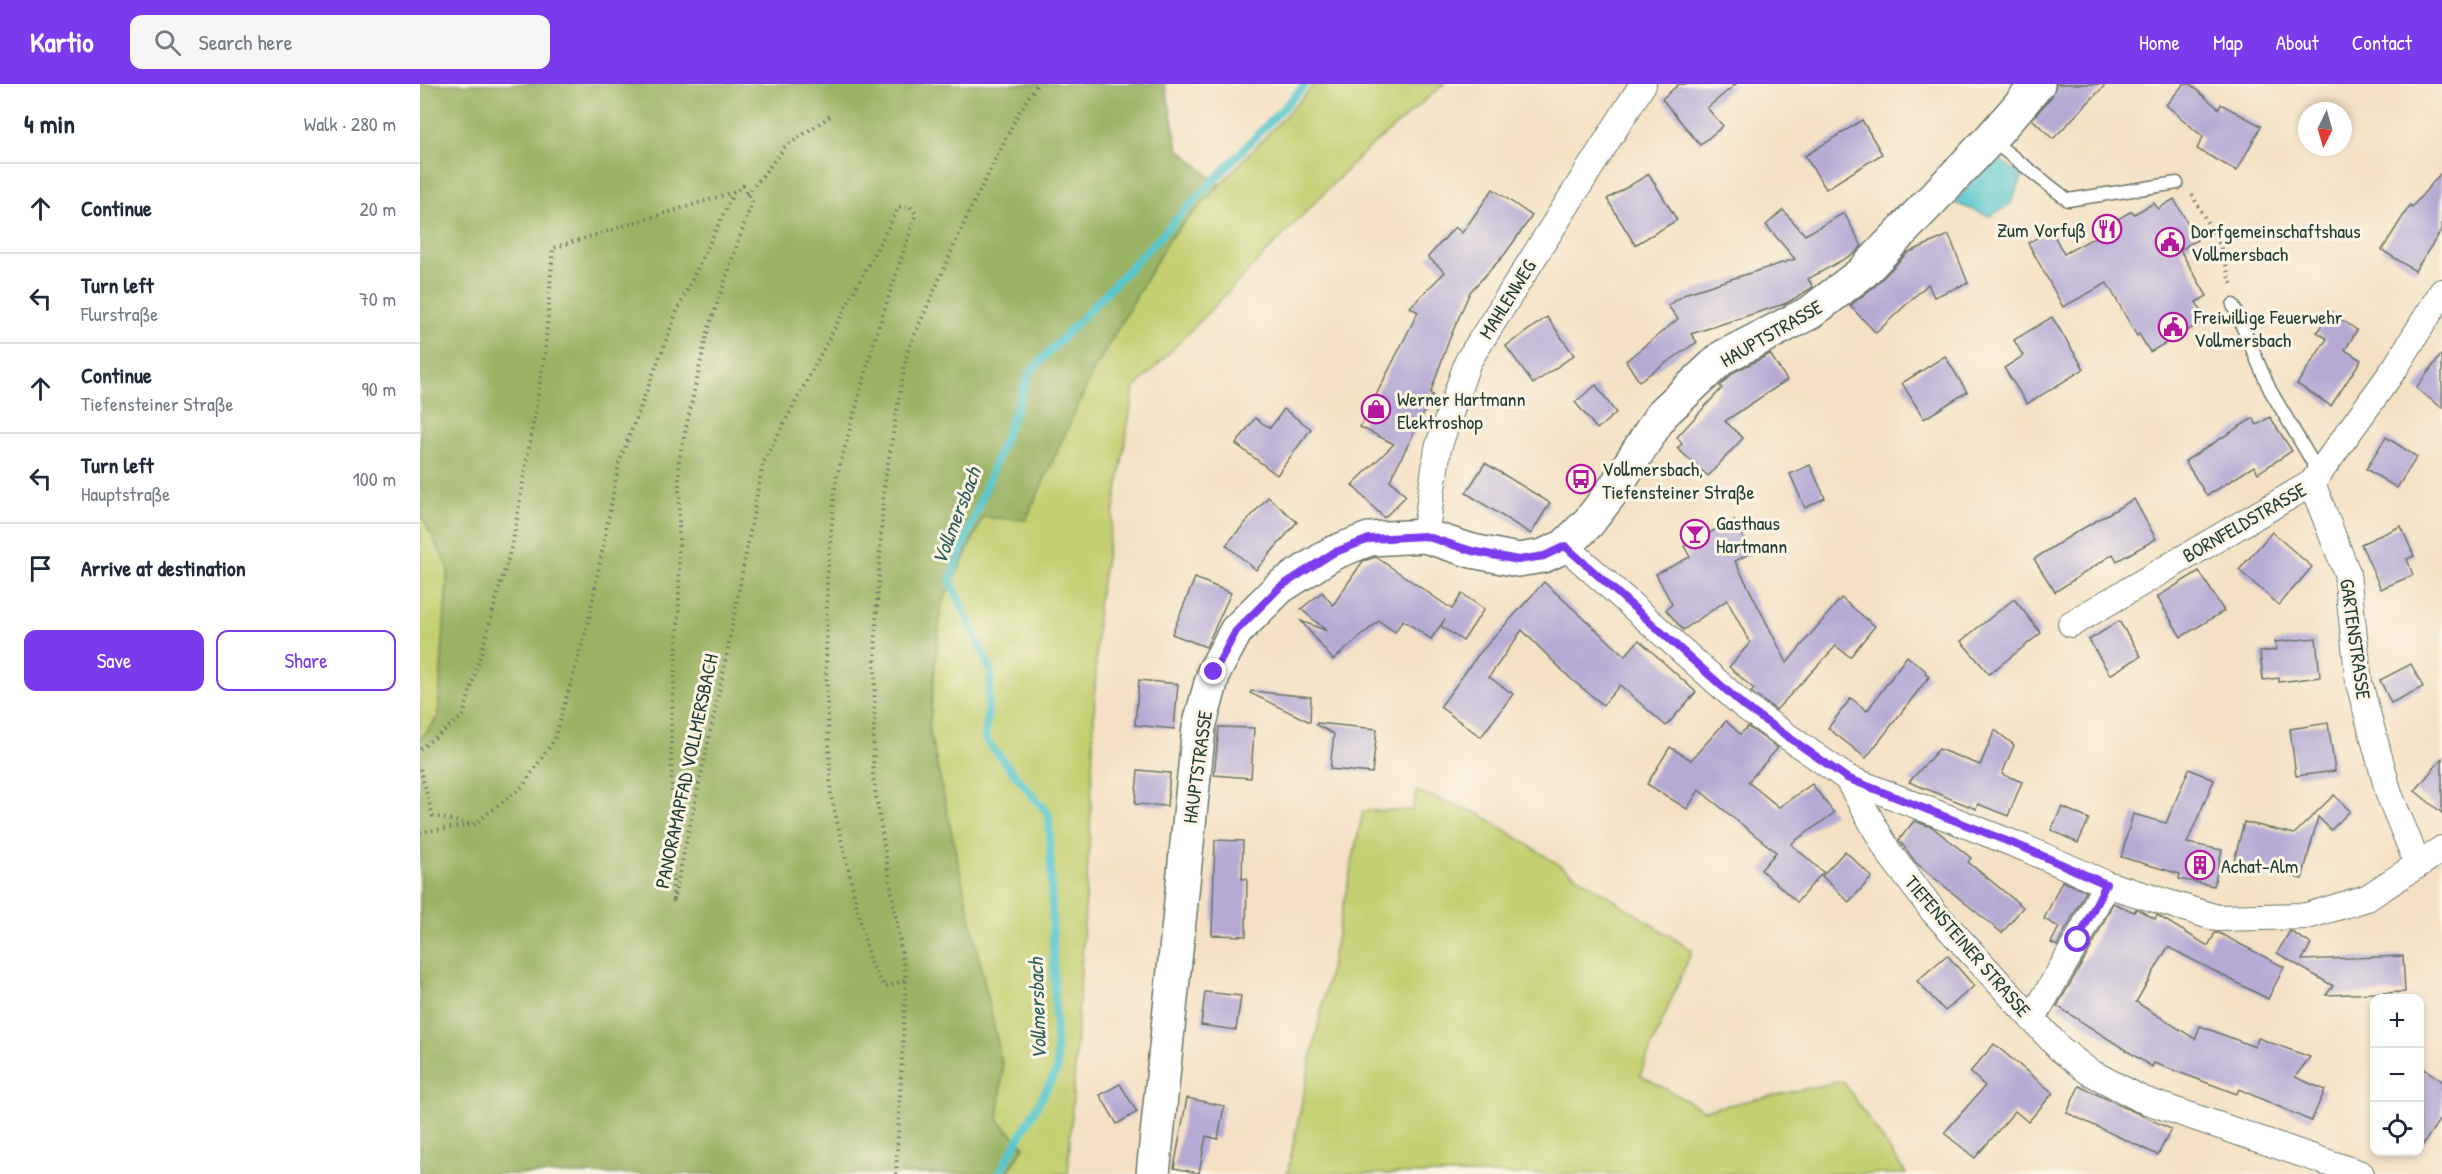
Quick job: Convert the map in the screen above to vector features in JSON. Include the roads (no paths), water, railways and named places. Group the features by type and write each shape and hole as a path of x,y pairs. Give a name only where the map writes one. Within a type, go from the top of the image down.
{"main road":[{"name":"HAUPTSTRASSE","path":"1153,1174 1199,727 1214,672 1236,631 1280,587 1333,553 1369,539 1425,536 1472,551 1518,560 1544,556 1565,546 1589,522 1614,489 1662,414 1723,357 1811,312 1863,272 1990,139 2038,84"}],"street":[{"name":"MAHLENWEG","path":"1425,536 1438,448 1468,361 1643,84"},
{"name":"BORNFELDSTRASSE","path":"2071,624 2312,483 2395,368 2442,292"},
{"name":"GARTENSTRASSE","path":"2312,483 2347,573 2359,683 2390,794 2418,865"},
{"name":"TIEFENSTEINER STRASSE","path":"1565,546 1744,706 1847,778 1889,853 1934,912 2060,1049 2088,1071 2141,1099 2361,1174"},
{"path":"1847,778 2027,849 2106,884 2217,918 2307,916 2367,898 2442,849"},
{"path":"2032,1020 2078,940 2106,884"}],"lane":[{"path":"1990,139 2068,200 2177,183"},
{"path":"2233,305 2270,390 2313,464 2312,483"}],"water":[{"path":"1999,159 2023,176 2010,205 1990,216 1954,203 1990,161"}],"waterway":[{"name":"Vollmersbach","path":"999,1174 1057,1070 1049,815 985,739 991,672 950,580 1030,372 1306,84"}],"place":[{"name":"Zum Vorfuß","path":"2107,229"},
{"name":"Dorfgemeinschaftshaus Vollmersbach","path":"2170,242"},
{"name":"Freiwillige Feuerwehr Vollmersbach","path":"2173,327"},
{"name":"Werner Hartmann Elektroshop","path":"1376,409"},
{"name":"Vollmersbach, Tiefensteiner Straße","path":"1581,479"},
{"name":"Gasthaus Hartmann","path":"1695,534"},
{"name":"Achat-Alm","path":"2200,865"}]}
